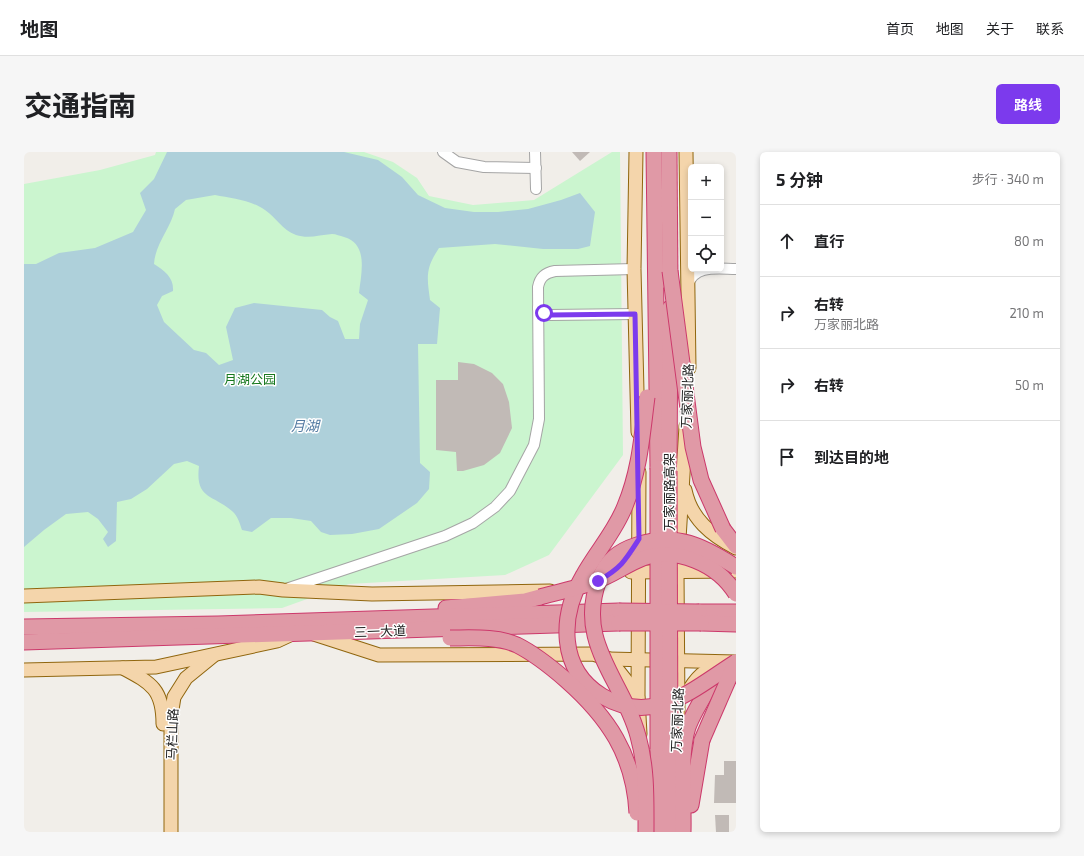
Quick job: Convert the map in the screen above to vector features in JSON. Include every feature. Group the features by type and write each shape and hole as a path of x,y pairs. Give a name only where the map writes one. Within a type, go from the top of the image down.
{"highway":[{"name":"万家丽路高架","path":"654,152 658,484 658,832"},
{"name":"万家丽路高架","path":"668,152 670,272 672,832"},
{"path":"670,272 694,446 701,480 723,530 736,547"},
{"path":"656,294 647,397 638,471 625,507 612,532 583,576 568,615 566,639 574,666 585,683 614,702 629,707 647,709 659,706 681,696 736,663"},
{"path":"646,832 646,781 638,735 621,692 602,659 597,643 592,615 595,590 606,565 617,553 647,542 674,540 688,542 712,552 736,567"},
{"path":"377,619 460,606 499,604 540,597 596,581 644,558 668,553 688,558 705,565 721,576 736,594"},
{"name":"三一大道","path":"24,627 377,619 700,617 736,612"},
{"name":"三一大道","path":"24,642 292,633 312,634 619,617"},
{"name":"三一大道","path":"700,617 736,624"},
{"path":"343,632 368,640 483,638 516,645 548,664 587,699 607,722 623,751 636,793 638,832"},
{"path":"685,832 702,740 736,663"},
{"path":"685,832 684,755 688,728 697,708 719,673"}],"main road":[{"path":"636,152 634,269 639,539 638,698 640,728 638,832"},
{"name":"万家丽北路","path":"686,152 688,236"},
{"name":"万家丽北路","path":"676,832 675,784 678,712 677,571 689,383 686,289 688,267"},
{"path":"683,466 685,491 692,512 698,521 708,530 723,541 736,547"},
{"path":"24,596 259,587 283,590 372,594 567,590 598,581 613,573 624,564 639,539"},
{"path":"613,573 677,571 736,572"},
{"path":"24,670 156,666 277,641 292,633"},
{"path":"312,634 379,655 592,654 609,659 736,663"},
{"name":"马栏山路","path":"171,832 171,716 174,697 186,678 216,654"},
{"path":"609,659 628,682 638,698"},
{"path":"678,712 694,682 706,670 718,665 736,663"},
{"name":"马栏山路","path":"123,668 149,682 158,693 163,708 164,832"}],"street":[{"path":"442,152 457,162 464,164 484,167 536,168"},
{"path":"535,152 536,189"},
{"path":"283,590 445,536 473,523 495,507 510,491 534,445 539,419 539,281 548,272 634,269"},
{"path":"724,269 736,269"},
{"path":"686,289 693,275 699,272"},
{"path":"538,308 550,315 635,314"},
{"path":"538,326 550,315"}],"green space":[{"name":"月湖公园","path":"156,152 364,152 393,162 417,178 429,196 473,205 534,200 612,152 620,152 623,455 549,555 505,575 349,584 282,608 24,612 24,184 100,170 155,155"}],"water":[{"name":"月湖","path":"167,152 344,152 378,160 402,177 418,195 445,208 474,212 498,212 528,209 580,193 595,212 590,246 578,249 543,249 495,244 439,248 434,255 429,268 428,279 430,300 440,308 437,344 418,344 420,463 430,472 429,489 417,503 379,529 352,534 330,535 321,532 311,521 291,518 271,518 252,532 242,530 234,513 202,490 198,477 199,466 187,461 174,464 147,489 131,499 117,502 116,541 108,547 103,539 108,532 98,519 88,512 66,514 24,547 24,264 36,264 59,253 95,248 133,232 146,210 140,193 154,179","holes":["215,195 234,198 254,204 269,213 283,227 296,235 310,237 335,234 352,241 357,246 362,260 359,293 368,300 360,324 359,339 345,339 338,321 330,317 322,310 254,303 235,308 226,327 233,360 219,365 206,353 194,350 164,322 157,305 162,296 173,291 173,286 168,275 154,264 157,250 175,209 186,200"]}],"building":[{"path":"572,152 590,152 580,161"},
{"path":"458,362 474,364 492,373 503,384 509,402 512,428 500,453 484,465 463,471 457,471 456,452 436,450 436,380 458,380"},
{"path":"724,761 736,761 736,803 714,803 715,775 724,775"},
{"path":"715,815 729,815 729,832 716,832"}],"route":[{"path":"544,313 550,315 635,314 639,539 624,564 613,573 598,581"}]}
